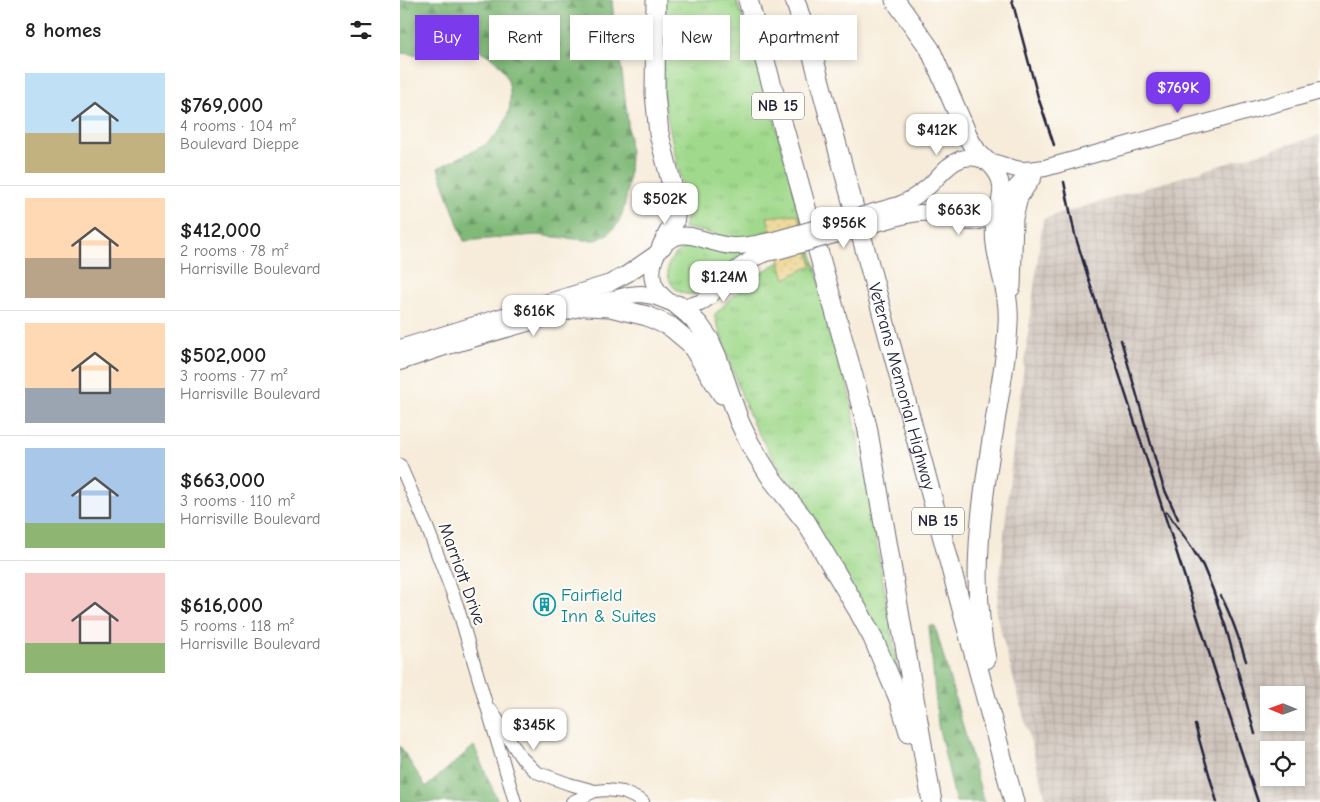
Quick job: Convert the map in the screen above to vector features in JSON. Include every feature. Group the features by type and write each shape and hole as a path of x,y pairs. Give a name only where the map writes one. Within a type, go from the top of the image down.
{"highway":[{"path":"656,0 655,94 659,134 677,205 674,222 659,250"},
{"name":"NB 15","path":"748,0 867,426 932,802"},
{"name":"Veterans Memorial Highway","path":"795,0 814,60 1016,802"},
{"path":"895,0 930,49 970,141 985,160"},
{"path":"1016,802 979,611 979,534 1000,393 1008,321 1012,282 1013,218 1018,196 1038,172"},
{"path":"998,210 995,232 996,244 1007,296 1008,321"},
{"path":"673,303 688,314 709,339 739,421"},
{"path":"586,306 610,307 647,316 671,327 690,343 739,421 750,444 772,479 806,522 873,638 899,699 926,802"}],"main road":[{"path":"901,211 916,214 930,213 969,222 980,221 998,210 1018,185 1038,172 1320,91"},
{"path":"401,350 610,283 627,274 671,239 680,236 691,236 722,245 775,246 901,211 954,162 963,158 973,157 998,165 1038,172"},
{"path":"985,160 999,176 1002,186 1002,197 998,210"},
{"path":"401,350 448,346 629,295 654,296 673,303 689,306 700,303 709,297 740,266 766,253 775,246"},
{"path":"659,250 653,265 653,284 660,295 673,303"}],"street":[{"name":"Marriott Drive","path":"400,464 427,527 456,605 515,802"},
{"name":"Marriott Drive","path":"484,698 520,756 536,772 595,791 623,792 643,802"},
{"name":"Marriott Drive","path":"572,802 595,791"}],"shaded area":[{"path":"1320,135 1320,802 1047,802 996,614 1012,458 1043,219"}],"green space":[{"path":"400,0 612,0 613,15 570,15 570,60 620,60 630,154 626,200 617,225 607,235 596,240 536,235 464,241 438,168 483,146 498,133 505,122 509,109 510,89 507,77 494,60 560,60 560,15 489,15 489,56 479,51 479,15 415,15 415,55 400,53"},
{"path":"660,0 736,0 742,15 740,15 740,60 758,60 846,378 867,486 899,678 753,424 714,315 753,279 780,262 785,278 768,217 772,234 751,239 724,237 684,228 688,204 677,164 664,101"},
{"path":"703,245 746,252 748,256 706,290 693,295 682,293 673,286 668,277 668,266 673,256 685,249"},
{"path":"929,626 935,626 984,802 956,802 938,725"},
{"path":"400,746 426,787 474,746 498,802 400,802"}],"sand":[{"path":"798,214 812,265 785,279 767,217"}],"railway":[{"path":"1012,0 1038,97 1054,145"},
{"path":"1064,182 1075,235 1093,293 1258,802"},
{"path":"1121,340 1163,486 1178,519"},
{"path":"1167,512 1203,566 1213,590 1226,628 1255,734"},
{"path":"1221,596 1229,612 1246,661"},
{"path":"1195,725 1217,802"}],"place":[{"name":"Fairfield Inn & Suites","path":"545,605"}]}
